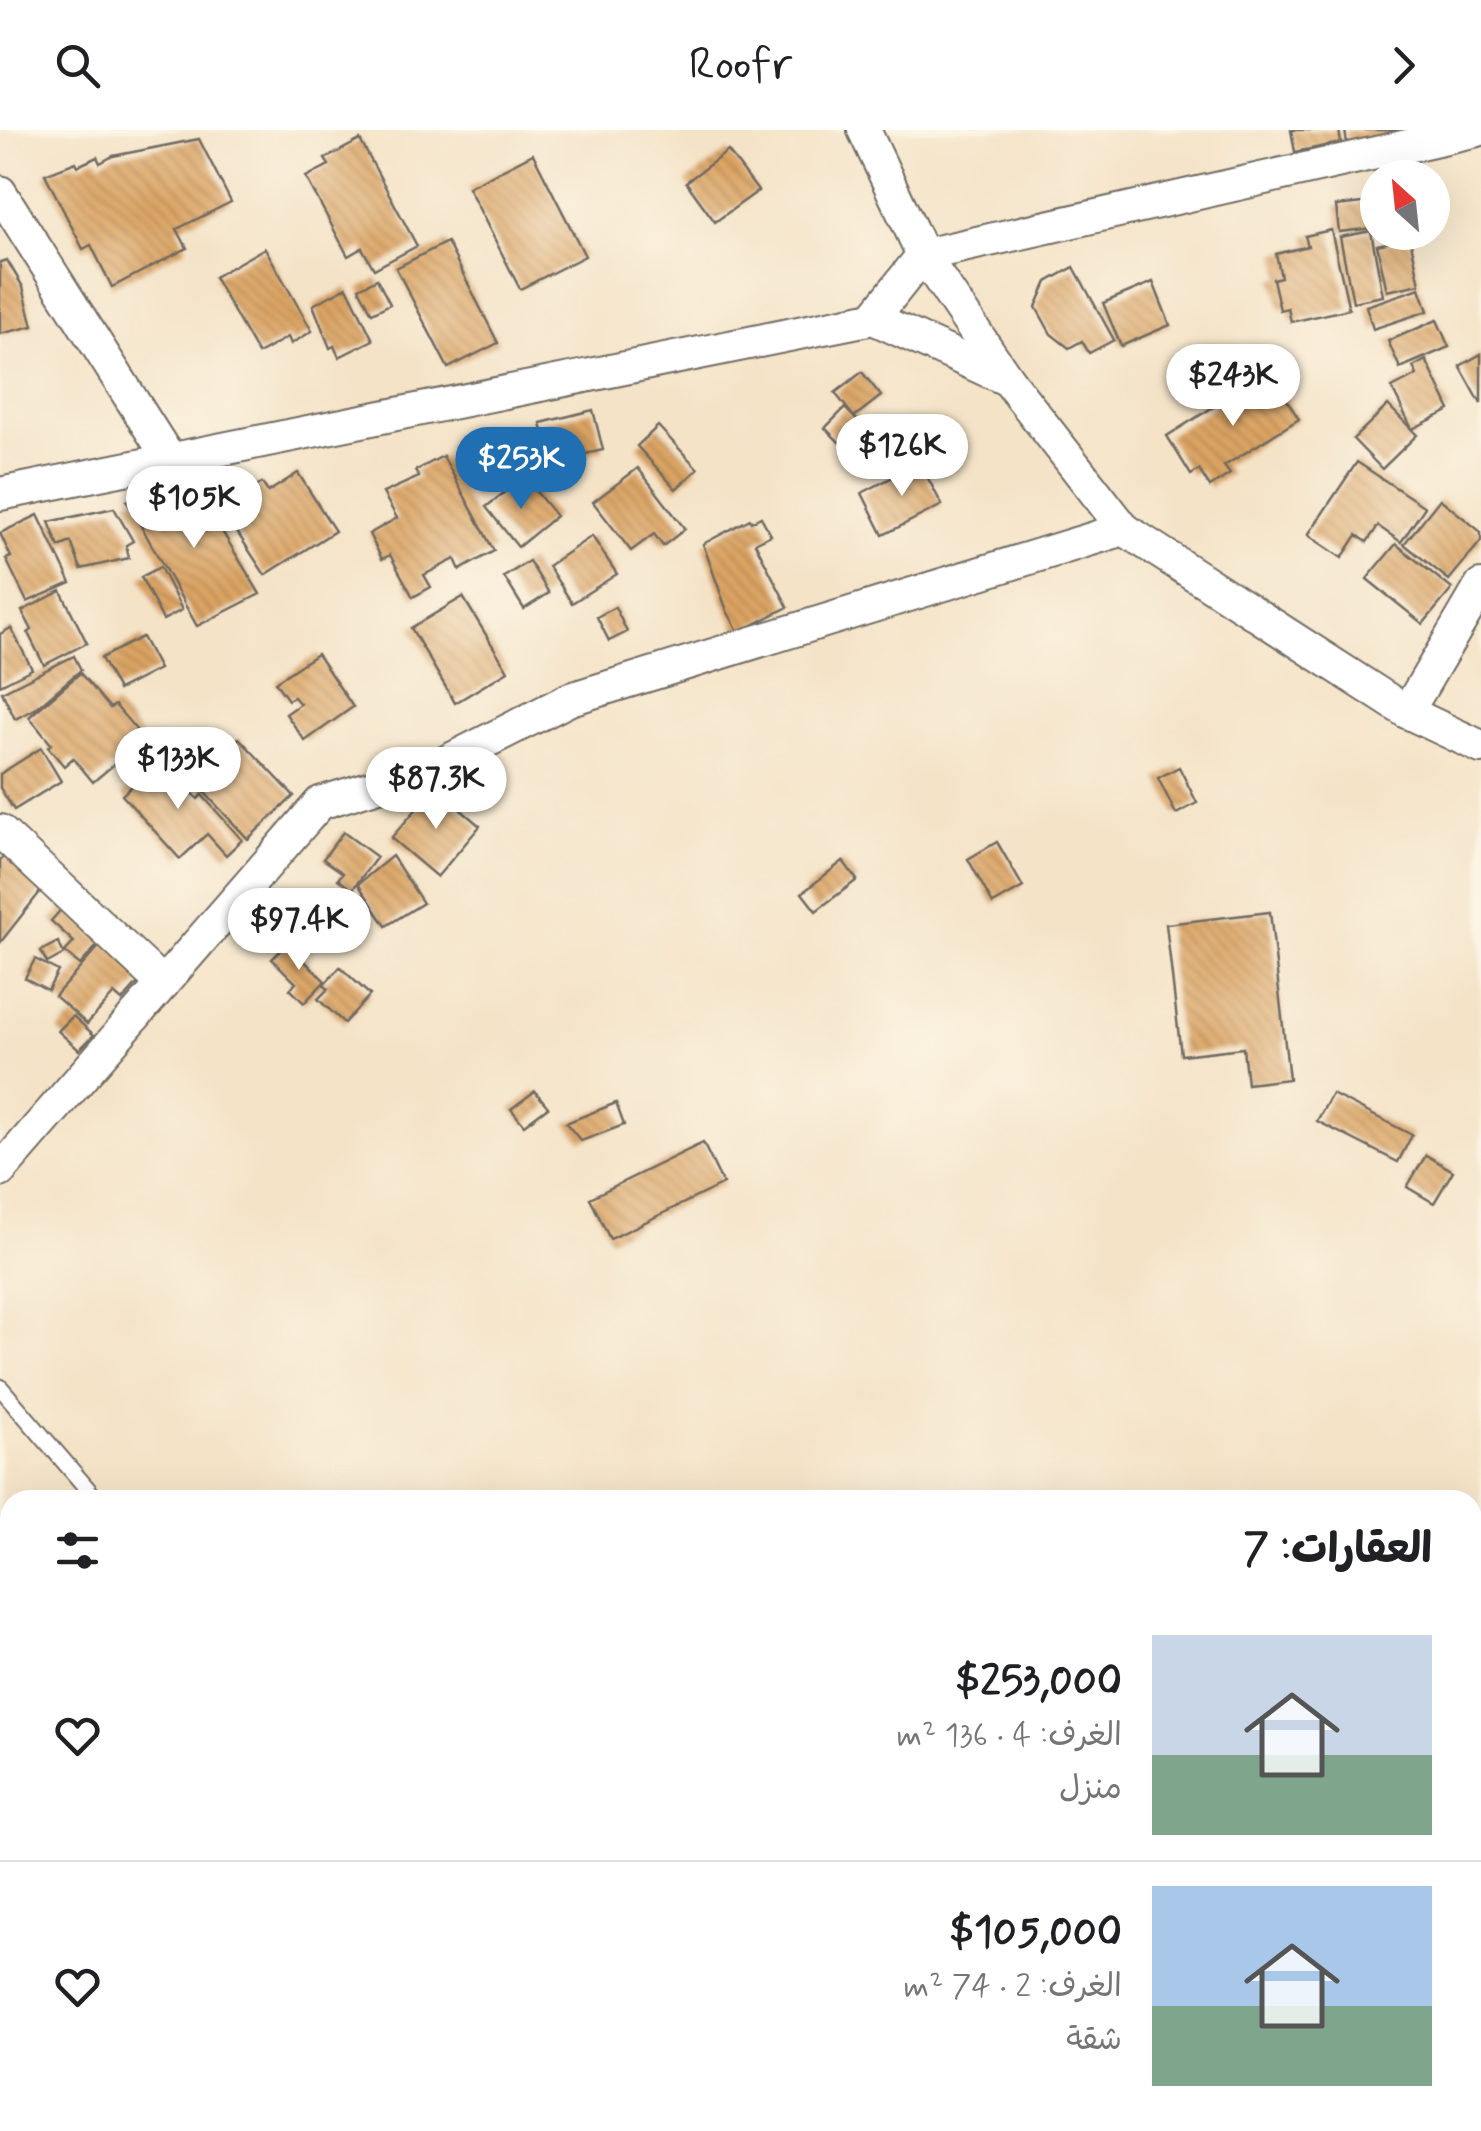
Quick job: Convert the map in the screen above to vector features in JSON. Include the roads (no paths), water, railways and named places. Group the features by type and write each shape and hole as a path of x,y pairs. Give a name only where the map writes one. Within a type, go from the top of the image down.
{"street":[{"path":"864,130 924,255 1008,380 1124,530 1407,712 1481,747"},
{"path":"873,318 924,255 1478,130"},
{"path":"0,192 170,460"},
{"path":"0,494 873,318 1008,380"},
{"path":"0,1171 320,803 434,768 570,699 1124,530"},
{"path":"1407,712 1481,586"},
{"path":"0,831 163,984"}],"lane":[{"path":"0,1387 88,1490"}]}
